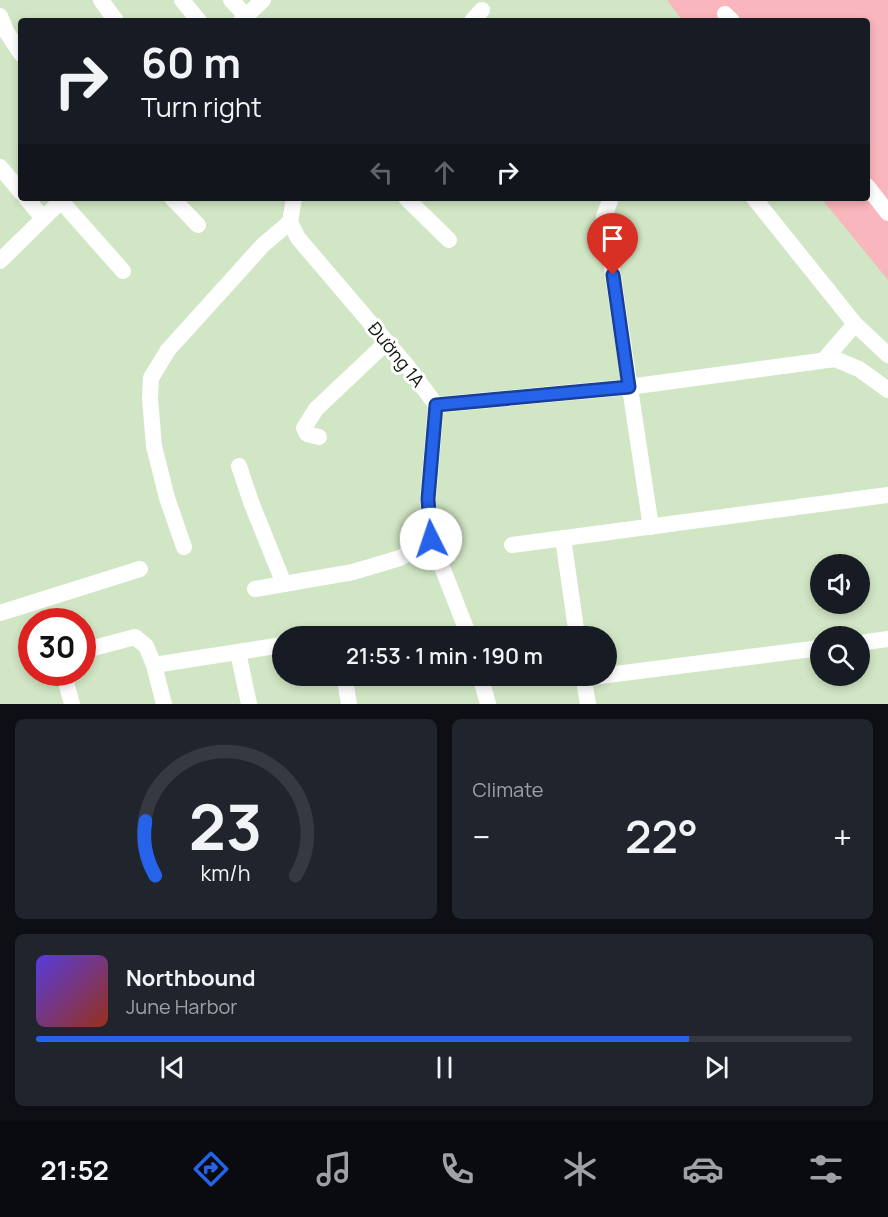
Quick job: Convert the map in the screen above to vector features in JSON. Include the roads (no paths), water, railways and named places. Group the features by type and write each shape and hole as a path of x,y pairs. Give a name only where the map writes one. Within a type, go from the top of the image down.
{"street":[{"path":"101,0 114,18"},
{"path":"182,0 197,18"},
{"path":"231,0 243,18"},
{"path":"245,18 263,0"},
{"path":"0,16 6,31 18,49"},
{"path":"0,167 18,188"},
{"path":"870,190 888,213"},
{"path":"29,201 44,218"},
{"path":"0,261 61,201"},
{"path":"63,201 123,271"},
{"path":"175,201 198,225"},
{"path":"184,547 167,498 154,446 150,399 151,378 168,350 263,245 290,222 294,201"},
{"path":"409,201 449,240"},
{"path":"610,201 604,216 651,527"},
{"path":"756,201 855,324 888,355"},
{"name":"Đường 1A","path":"290,222 298,238 387,342 436,405 428,499 431,539 465,626"},
{"path":"824,360 855,324"},
{"path":"320,437 307,434 304,428 316,409 387,342"},
{"path":"436,405 629,387 835,359 859,369 888,390"},
{"path":"238,466 284,584"},
{"path":"512,545 888,495"},
{"path":"563,538 576,626"},
{"path":"255,589 362,570 400,558 431,539"},
{"path":"0,613 140,569"},
{"path":"96,647 135,637 146,646 164,704"},
{"path":"870,642 888,639"},
{"path":"154,666 272,647"},
{"path":"617,672 810,649"},
{"path":"238,652 249,704"},
{"path":"67,686 72,704"},
{"path":"347,686 349,704"},
{"path":"483,686 489,704"},
{"path":"585,686 588,704"}]}
